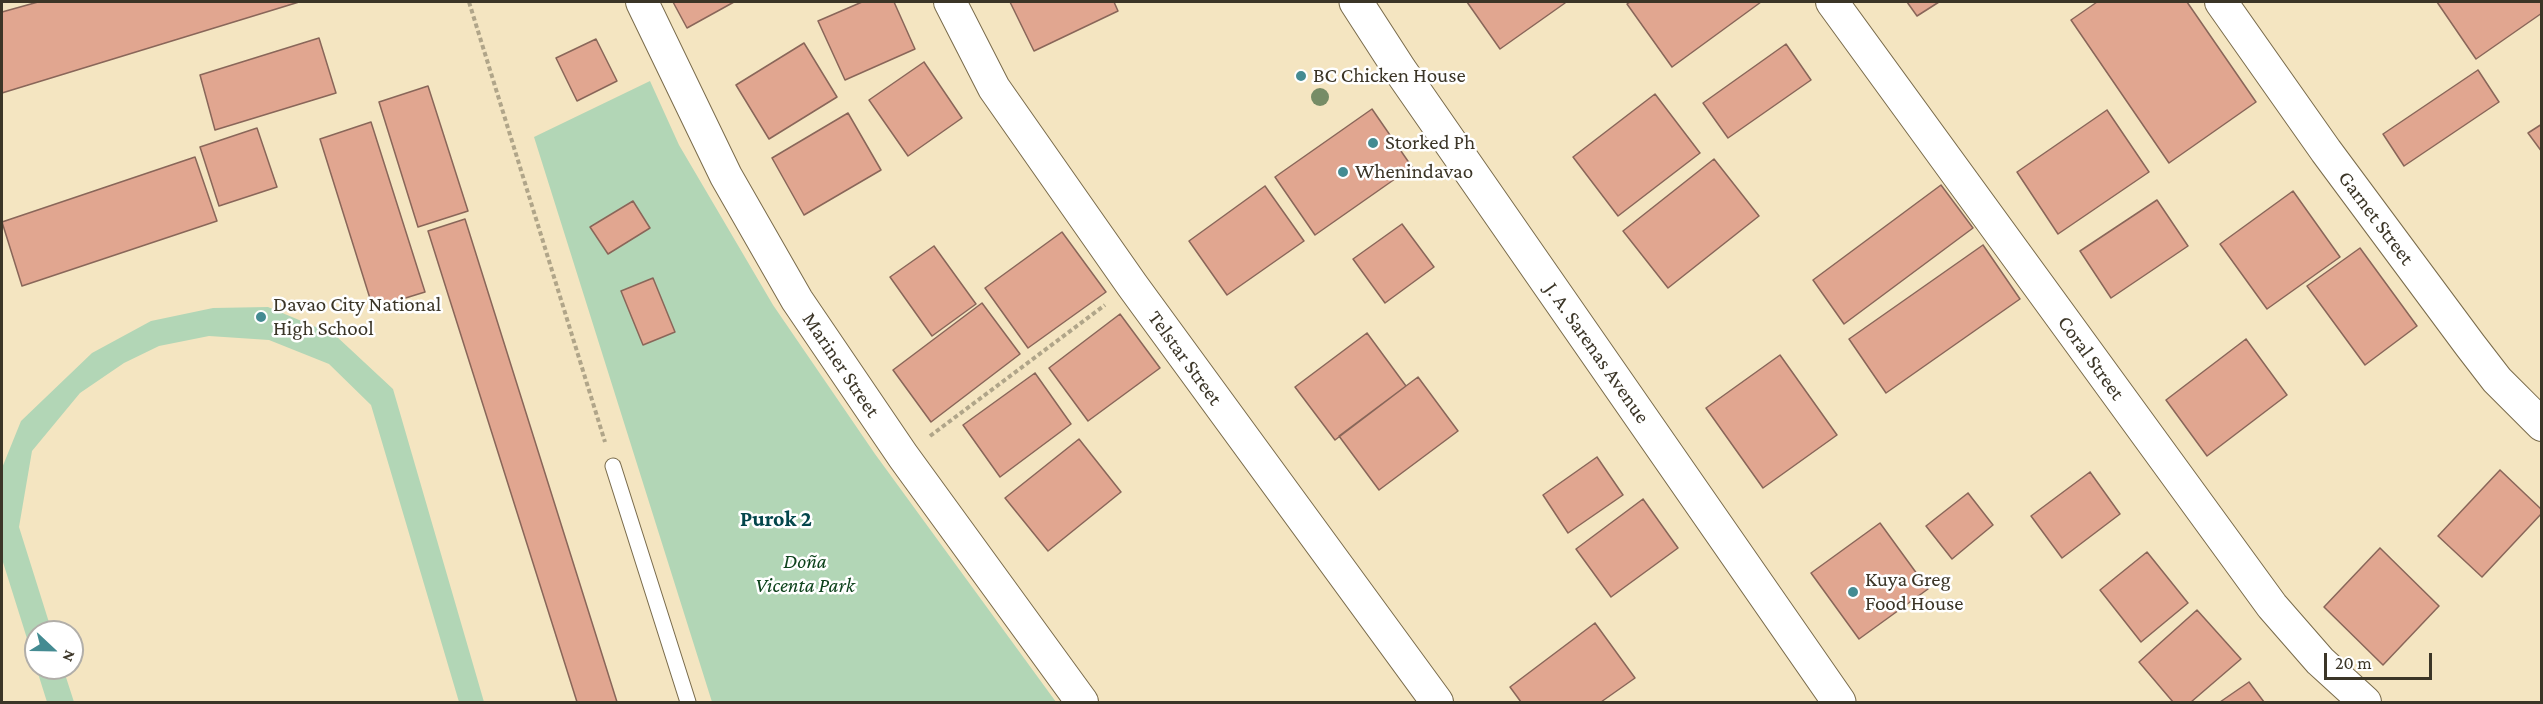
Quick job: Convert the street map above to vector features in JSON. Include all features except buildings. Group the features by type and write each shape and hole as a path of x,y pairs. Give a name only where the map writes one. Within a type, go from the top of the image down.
{"main road":[{"name":"J. A. Sarenas Avenue","path":"1356,2 1407,80 1839,702"}],"street":[{"name":"Mariner Street","path":"642,2 726,176 797,300 903,456 1082,702"},
{"name":"Telstar Street","path":"950,2 994,88 1132,285 1437,702"},
{"name":"Coral Street","path":"1832,2 2272,606 2320,661 2365,702"},
{"name":"Garnet Street","path":"2221,2 2326,151 2470,345 2497,380 2541,424"}],"lane":[{"path":"613,466 688,702"}],"path":[{"path":"469,2 613,466"},
{"path":"903,456 1132,285"}],"green space":[{"name":"Doña Vicenta Park","path":"650,81 679,145 773,305 875,454 1056,702 712,702 534,137"},
{"path":"268,307 335,335 393,389 484,702 459,702 371,405 329,364 269,340 209,336 159,346 124,363 80,393 32,451 19,527 48,620 24,620 24,629 2,559 2,468 21,421 92,353 151,321 213,308"},
{"path":"40,680 67,680 74,702 47,702"}],"place":[{"name":"BC Chicken House","path":"1301,76"},
{"name":"Storked Ph","path":"1373,143"},
{"name":"Whenindavao","path":"1343,172"},
{"name":"Davao City National High School","path":"261,317"},
{"name":"Kuya Greg Food House","path":"1853,592"}],"district":[{"name":"Purok 2","path":"776,519"}]}
